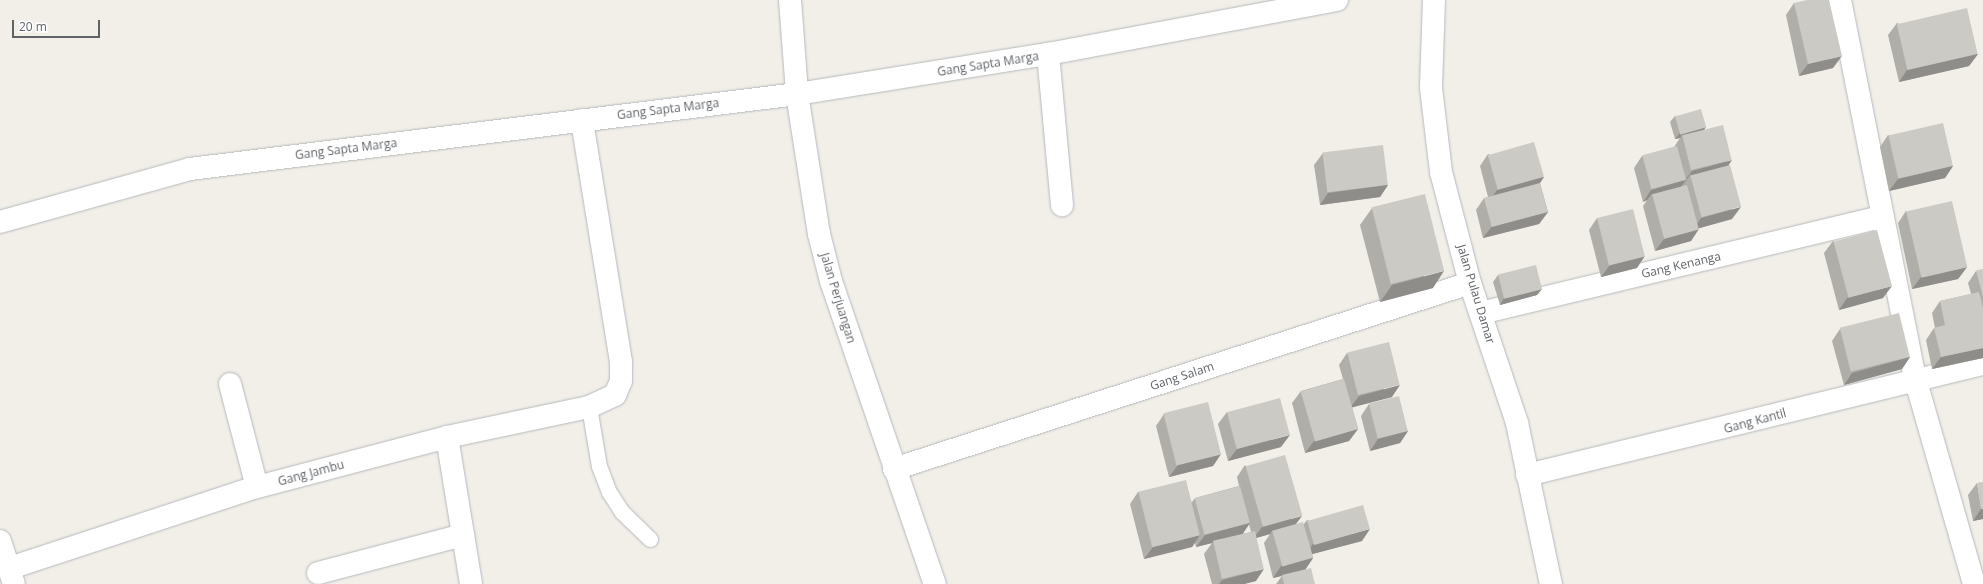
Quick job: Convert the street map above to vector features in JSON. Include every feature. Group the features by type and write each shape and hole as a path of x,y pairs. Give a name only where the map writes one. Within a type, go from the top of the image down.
{"street":[{"name":"Jalan Perjuangan","path":"790,0 797,94 819,234 894,469 935,584"},
{"name":"Gang Sapta Marga","path":"0,222 190,169 797,94 1048,54 1337,0"},
{"name":"Jalan Pulau Damar","path":"1434,0 1431,88 1441,172 1470,284 1517,423 1551,584"},
{"path":"1840,0 1915,378 1974,584"},
{"path":"1048,54 1062,206"},
{"name":"Gang Jambu","path":"12,576 257,487 447,437 589,407 615,395 621,381 621,362 582,120"},
{"name":"Gang Kenanga","path":"1481,313 1882,217"},
{"name":"Gang Salam","path":"894,469 1470,284"},
{"name":"Gang Kantil","path":"1527,475 1727,429 1915,378 1983,364"},
{"path":"230,384 257,487"},
{"path":"447,437 471,584"},
{"path":"318,573 463,536"},
{"path":"0,541 12,576"}],"lane":[{"path":"589,407 599,466 609,492 622,512 650,539"}],"building":[{"path":"1807,0 1829,0 1842,56 1808,64 1794,3"},
{"path":"1967,8 1978,54 1907,70 1897,24"},
{"path":"1701,109 1706,127 1680,135 1675,116"},
{"path":"1943,123 1953,166 1898,178 1888,136"},
{"path":"1723,125 1732,160 1691,170 1682,135"},
{"path":"1534,142 1544,177 1498,190 1488,155"},
{"path":"1383,145 1388,185 1327,192 1322,152"},
{"path":"1677,146 1686,180 1651,189 1642,155"},
{"path":"1730,165 1741,207 1702,217 1690,176"},
{"path":"1540,183 1548,212 1492,227 1484,198"},
{"path":"1687,185 1699,229 1664,239 1652,194"},
{"path":"1425,194 1444,271 1391,284 1372,207"},
{"path":"1952,201 1967,267 1922,278 1906,212"},
{"path":"1633,209 1645,257 1609,265 1597,218"},
{"path":"1877,230 1892,286 1849,298 1834,242"},
{"path":"1536,265 1542,289 1504,299 1498,274"},
{"path":"1983,269 1983,297 1976,271"},
{"path":"1979,292 1983,308 1983,348 1941,357 1934,328 1945,325 1940,301"},
{"path":"1899,313 1910,357 1851,371 1840,328"},
{"path":"1389,342 1400,385 1358,395 1347,352"},
{"path":"1344,379 1358,429 1315,441 1301,391"},
{"path":"1399,396 1408,431 1378,438 1369,403"},
{"path":"1280,398 1290,435 1237,449 1227,412"},
{"path":"1208,402 1221,454 1176,466 1163,413"},
{"path":"1285,455 1302,516 1263,527 1246,466"},
{"path":"1186,480 1200,535 1152,547 1138,492"},
{"path":"1983,482 1983,509 1981,509 1977,483"},
{"path":"1240,486 1250,523 1204,535 1195,498"},
{"path":"1363,505 1370,529 1314,545 1307,521"},
{"path":"1303,522 1313,558 1282,566 1272,531"},
{"path":"1255,531 1264,569 1222,579 1213,541"},
{"path":"1311,568 1315,584 1284,584 1282,575"}]}
